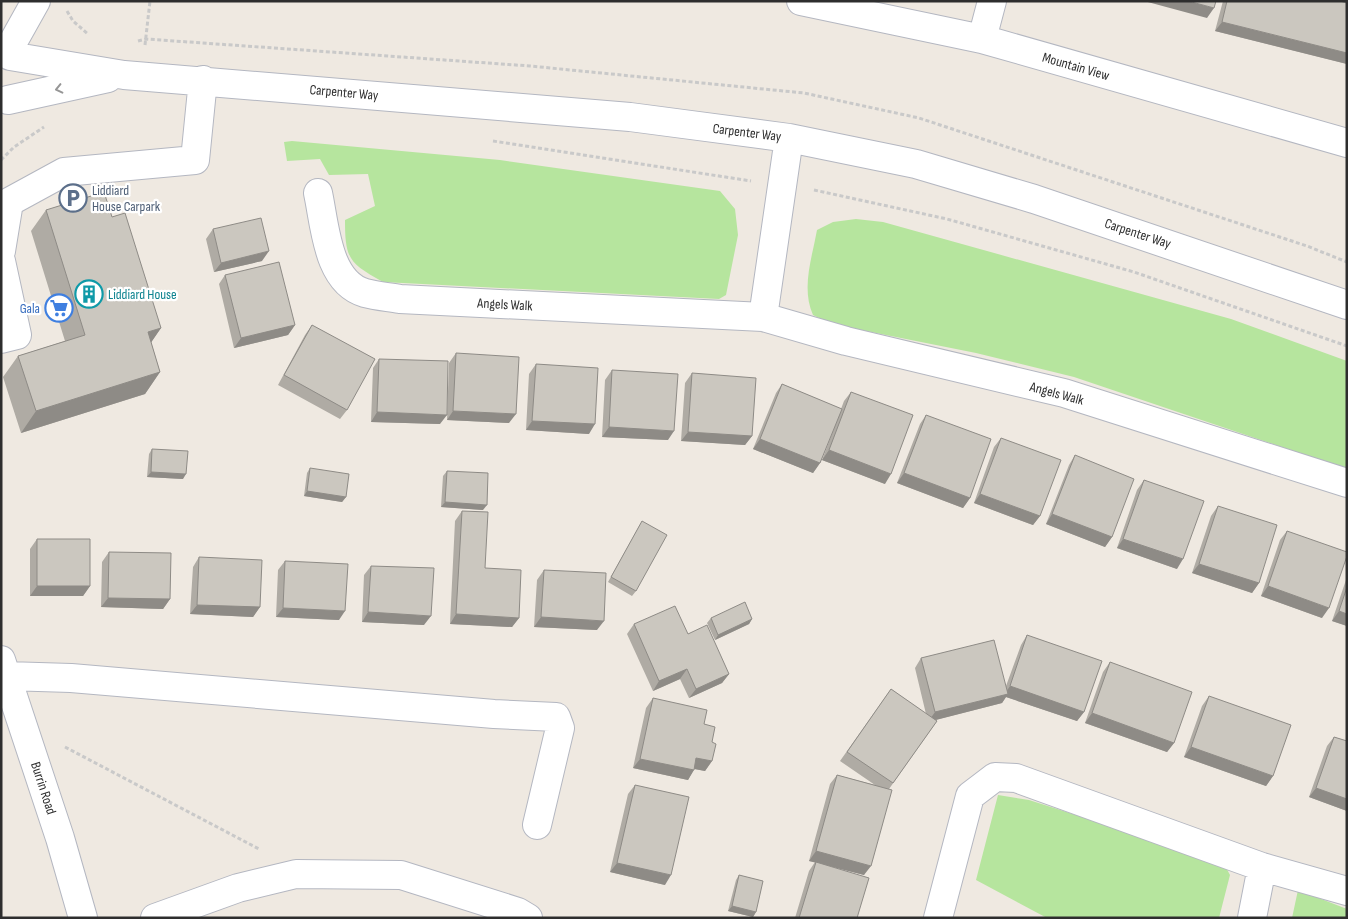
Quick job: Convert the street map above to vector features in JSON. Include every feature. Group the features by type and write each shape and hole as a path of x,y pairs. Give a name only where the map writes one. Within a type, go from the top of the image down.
{"street":[{"path":"5,107 12,90 13,70 6,49 36,1"},
{"name":"Mountain View","path":"801,1 982,39 1347,143"},
{"path":"982,39 992,1"},
{"name":"Carpenter Way","path":"6,49 133,76 203,80 630,117 789,138 916,164 998,188 1203,254 1347,305"},
{"name":"Carpenter Way","path":"5,107 133,76"},
{"path":"1,251 9,202 64,172 195,160 203,80"},
{"path":"763,317 789,138"},
{"name":"Angels Walk","path":"318,193 333,261 345,282 364,293 400,298 763,317 846,340 1064,393 1347,483"},
{"path":"1,261 17,335 1,339"},
{"path":"4,668 71,678 484,714 556,717 560,728 537,825"},
{"name":"Burrin Road","path":"4,668 60,838 82,918"},
{"path":"938,918 970,796 995,777 1016,778 1262,867 1347,891"},
{"path":"1252,918 1262,867"},
{"path":"155,918 238,888 296,874 401,875 518,912 528,918"}],"path":[{"path":"69,1 67,10 73,21 88,34 94,36"},
{"path":"133,76 146,39 150,1"},
{"path":"132,43 146,39"},
{"path":"486,140 838,194 956,222 1134,272 1347,346"},
{"path":"62,745 261,850 296,874"}],"green space":[{"path":"292,141 500,160 720,191 735,209 738,235 726,295 719,299 383,282 356,264 348,252 346,243 345,220 375,206 368,174 329,175 320,159 287,161 284,142"},
{"path":"856,219 883,222 1231,319 1347,361 1347,469 1074,377 976,353 831,324 813,315 808,294 808,284 810,262 817,230 833,222"},
{"path":"998,795 1029,800 1223,862 1230,875 1219,918 1047,918 976,880"},
{"path":"1298,890 1347,909 1347,918 1292,918"}],"building":[{"path":"1188,1 1216,1 1214,8"},
{"path":"1227,1 1340,1 1347,3 1347,53 1222,22"},
{"name":"Liddiard House","path":"104,192 112,217 125,213 161,328 148,332 160,372 36,411 18,356 85,335 46,210"},
{"path":"261,218 269,251 221,263 213,229"},
{"path":"279,262 295,325 241,338 225,275"},
{"path":"312,325 375,359 347,410 284,375"},
{"path":"456,353 519,357 516,414 453,411"},
{"path":"379,359 448,361 447,415 377,412"},
{"path":"536,364 598,368 595,424 532,421"},
{"path":"612,370 678,374 674,431 609,427"},
{"path":"692,373 756,378 752,436 688,432"},
{"path":"782,384 842,409 820,463 760,439"},
{"path":"851,392 913,415 891,474 829,450"},
{"path":"926,415 991,439 970,498 904,473"},
{"path":"1001,438 1061,460 1040,516 980,494"},
{"path":"152,449 188,451 186,474 151,472"},
{"path":"1075,455 1134,479 1112,537 1052,514"},
{"path":"310,468 349,474 346,497 307,491"},
{"path":"447,471 488,473 487,505 445,502"},
{"path":"1144,480 1204,501 1183,559 1123,539"},
{"path":"1218,506 1277,525 1259,583 1199,564"},
{"path":"462,511 488,512 485,568 521,570 519,618 456,614"},
{"path":"642,521 667,535 636,591 611,577"},
{"path":"1287,531 1347,552 1329,608 1268,586"},
{"path":"37,539 90,539 90,586 37,586"},
{"path":"109,552 171,553 170,599 108,598"},
{"path":"199,557 262,560 260,607 197,605"},
{"path":"285,561 348,564 345,611 283,608"},
{"path":"371,566 434,568 431,616 368,612"},
{"path":"544,570 606,573 604,621 541,617"},
{"path":"1347,587 1347,614 1339,611"},
{"path":"745,602 752,619 718,635 711,618"},
{"path":"675,606 688,634 707,625 729,674 696,689 687,669 659,681 634,624"},
{"path":"1027,635 1102,661 1084,712 1010,686"},
{"path":"994,640 1008,694 935,712 921,658"},
{"path":"1110,662 1192,692 1174,743 1092,713"},
{"path":"891,689 937,721 893,783 847,752"},
{"path":"1209,696 1291,725 1273,776 1191,747"},
{"path":"653,698 707,710 704,724 715,727 712,742 716,744 712,761 696,758 694,770 640,759"},
{"path":"1334,737 1347,741 1347,799 1316,788"},
{"path":"837,775 892,790 871,866 816,851"},
{"path":"635,785 689,797 671,875 617,863"},
{"path":"816,862 869,878 857,918 799,918"},
{"path":"739,875 763,881 756,912 732,906"}],"place":[{"name":"Liddiard House Carpark","path":"73,198"},
{"name":"Liddiard House","path":"89,294"},
{"name":"Gala","path":"59,308"}]}
